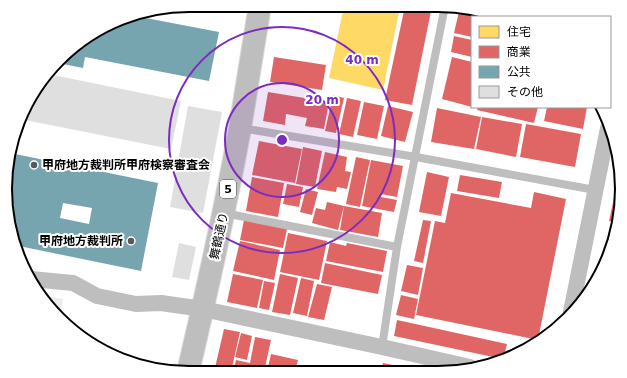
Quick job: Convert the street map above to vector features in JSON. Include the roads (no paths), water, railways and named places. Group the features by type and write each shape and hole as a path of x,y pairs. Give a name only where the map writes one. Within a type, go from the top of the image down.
{"main road":[{"name":"舞鶴通り","path":"189,366 224,212 240,128 259,12"}],"street":[{"path":"573,304 607,134"},
{"path":"37,280 73,283 97,296 136,304 161,303 203,309 459,364"}],"lane":[{"path":"382,347 398,247 444,12"},
{"path":"240,128 416,157 595,190"},
{"path":"224,212 398,247"}],"place":[{"name":"甲府地方裁判所甲府検察審査会","path":"34,165"},
{"name":"甲府地方裁判所","path":"131,241"}]}
